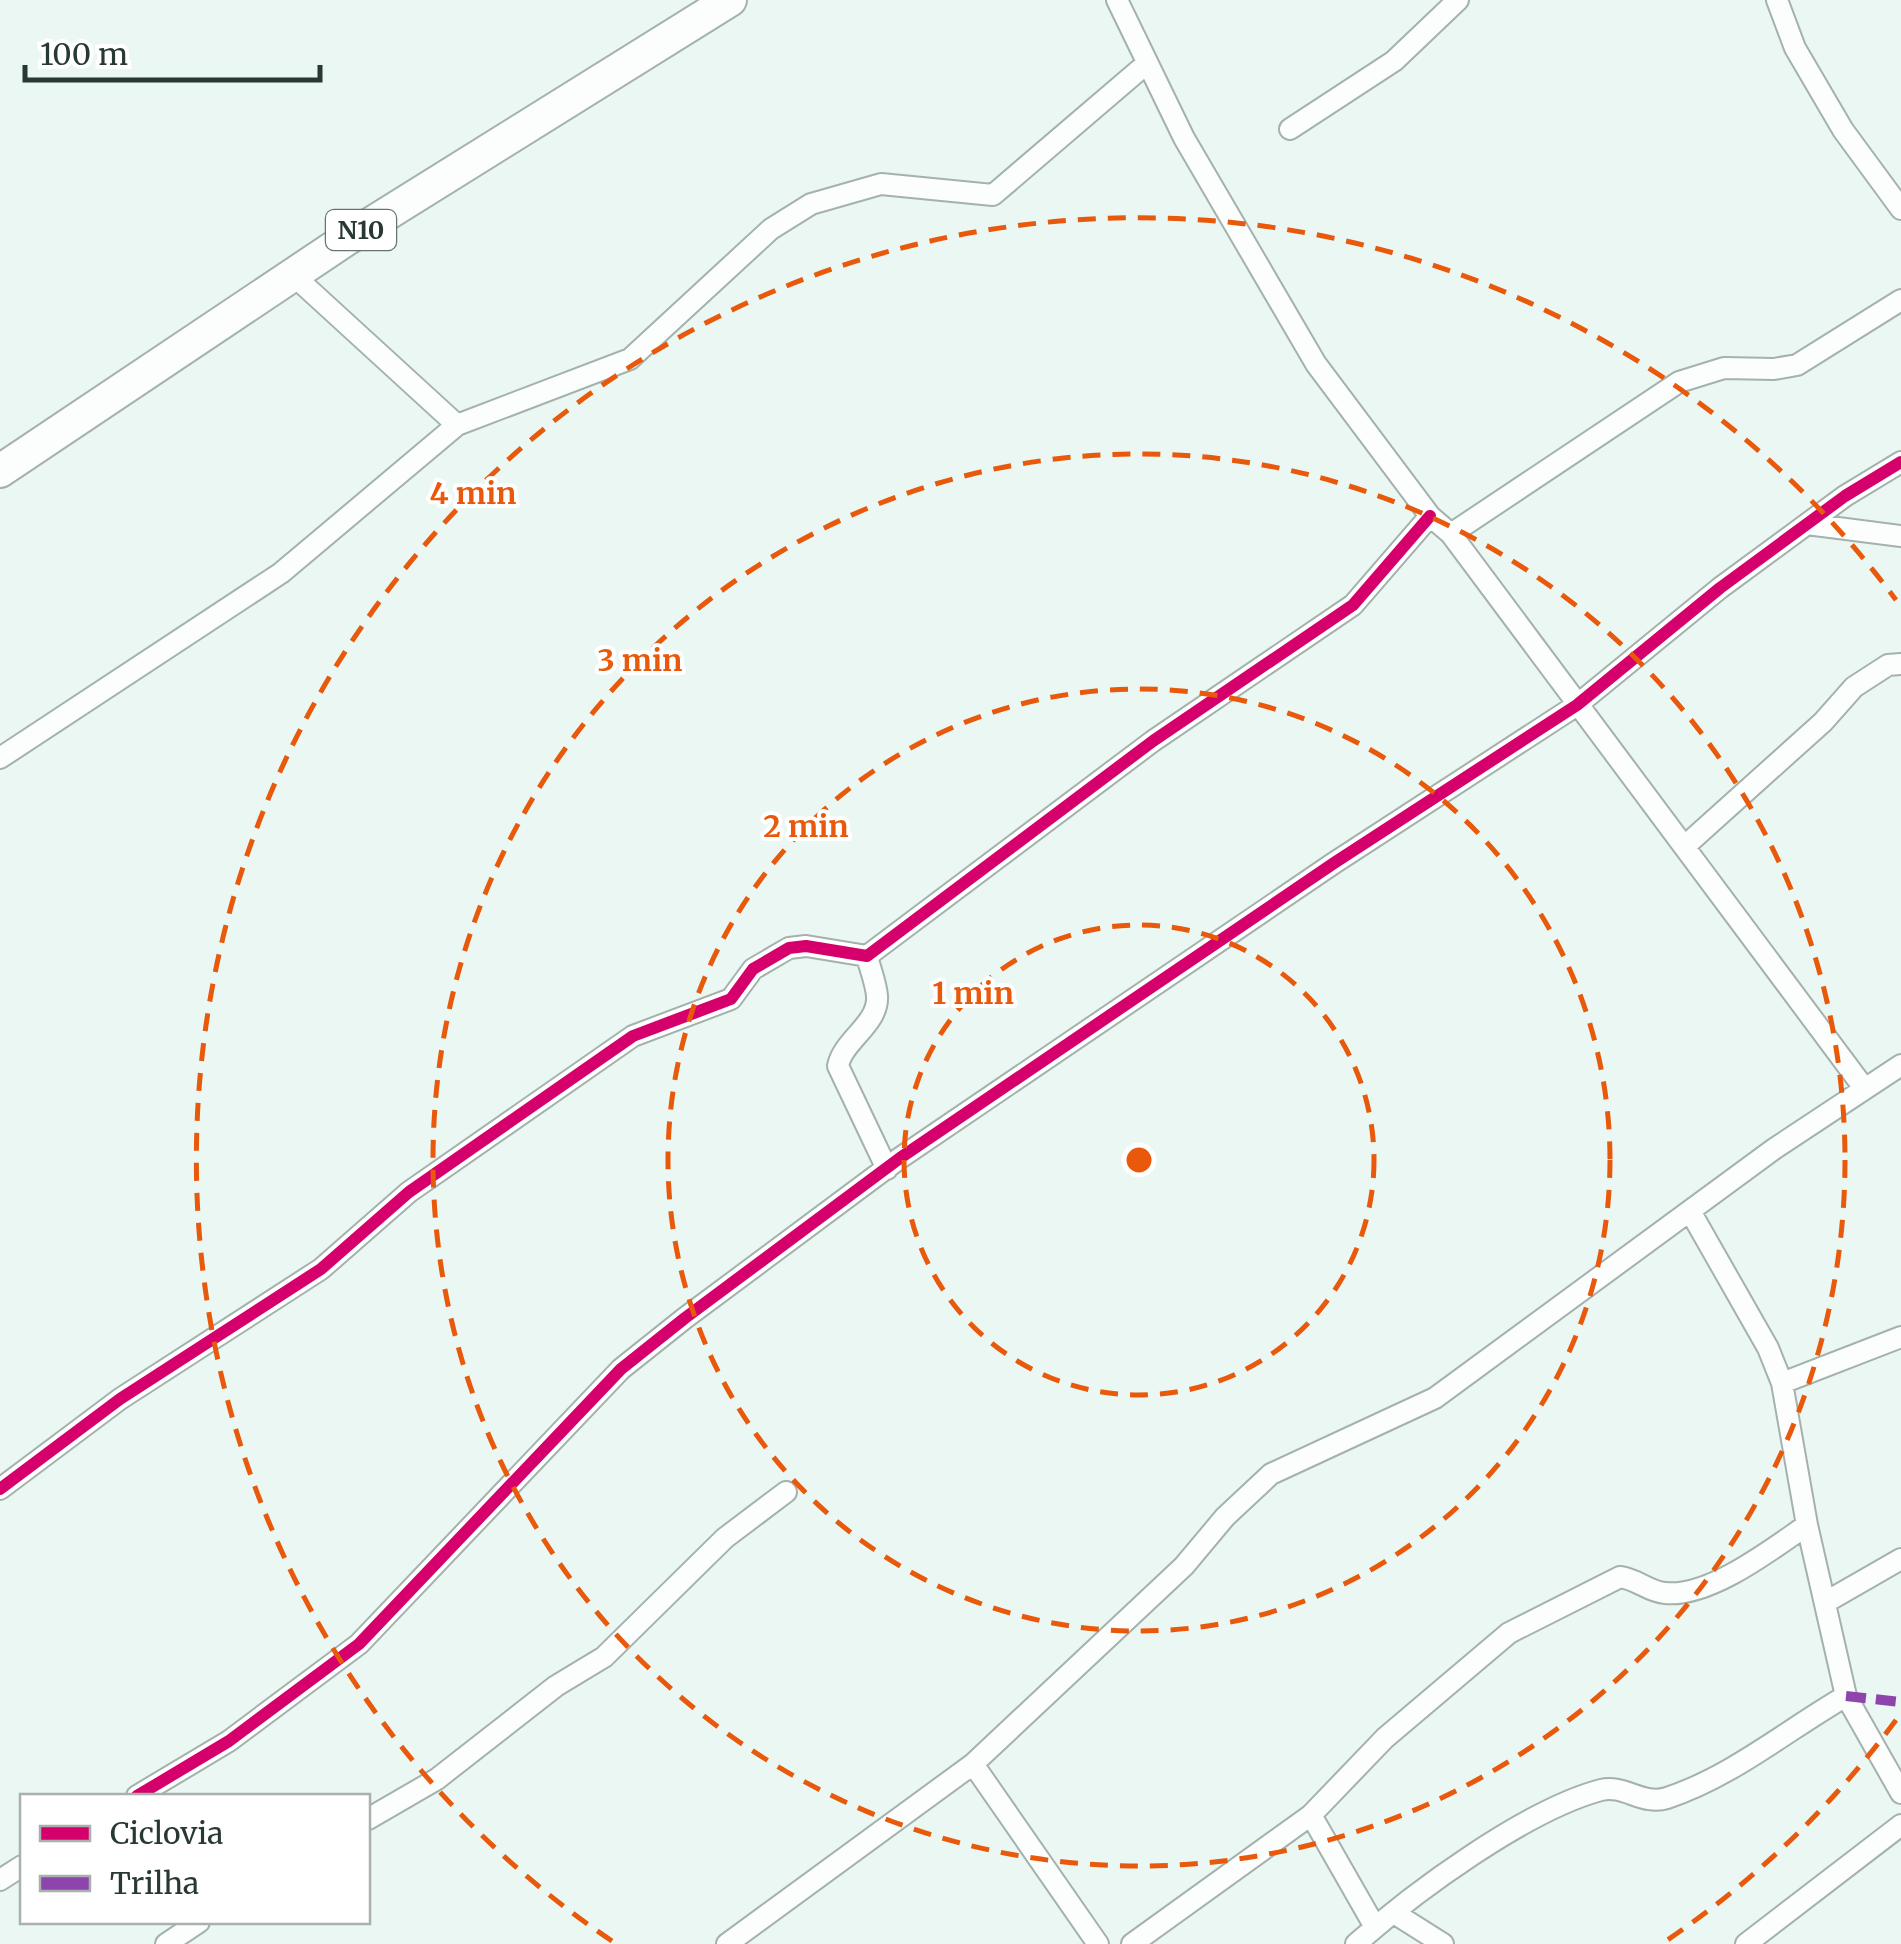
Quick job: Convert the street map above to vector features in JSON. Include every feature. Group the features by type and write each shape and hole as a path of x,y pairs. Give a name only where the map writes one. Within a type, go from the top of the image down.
{"main road":[{"name":"N10","path":"0,470 293,276 730,0"}],"street":[{"path":"1117,0 1145,65 1316,364 1430,516 1451,534 1864,1088"},
{"path":"1290,129 1394,60 1458,0"},
{"path":"1777,0 1795,48 1834,114 1901,209"},
{"path":"0,758 281,572 457,425 630,359 771,229 812,204 881,184 993,195 1145,65"},
{"path":"293,276 457,425"},
{"path":"1451,534 1679,382 1724,368 1774,369 1798,365 1901,300"},
{"path":"141,1794 228,1741 359,1644 621,1370 887,1169 1334,863 1577,704 1807,524 1901,462"},
{"path":"0,1489 120,1399 322,1269 409,1192 633,1036 731,1000 752,969 789,948 806,946 867,956 1152,741 1353,605 1430,516"},
{"path":"1807,524 1901,536"},
{"path":"1685,846 1824,722 1854,687 1888,665 1901,664"},
{"path":"867,956 877,997 875,1009 840,1055 838,1066 887,1169"},
{"path":"727,1944 973,1764 1184,1566 1225,1517 1271,1474 1306,1454 1436,1398 1690,1211 1901,1064"},
{"path":"1690,1211 1768,1348 1782,1383 1846,1696 1901,1793"},
{"path":"1782,1383 1901,1338"},
{"path":"370,1818 437,1779 556,1686 604,1657 725,1538 786,1492"},
{"path":"1132,1944 1311,1815 1384,1738 1510,1633 1620,1577 1664,1593 1685,1592 1744,1567 1808,1525"},
{"path":"1826,1602 1901,1559"},
{"path":"1356,1944 1488,1845 1536,1820 1600,1790 1664,1800 1720,1776 1846,1696"},
{"path":"973,1764 1098,1944"},
{"path":"1311,1815 1375,1928"},
{"path":"1746,1944 1901,1826"},
{"path":"1394,1913 1443,1944"},
{"path":"166,1944 196,1924"}],"marked path":[{"path":"1846,1696 1901,1702"}],"cycle path":[{"path":"140,1794 229,1741 359,1644 621,1369 685,1318 900,1158 1334,863 1577,705 1720,588 1845,496 1901,462"},
{"path":"0,1489 120,1399 321,1269 409,1192 633,1036 731,999 753,969 789,948 806,946 867,956 1153,741 1353,605 1430,516"}]}
